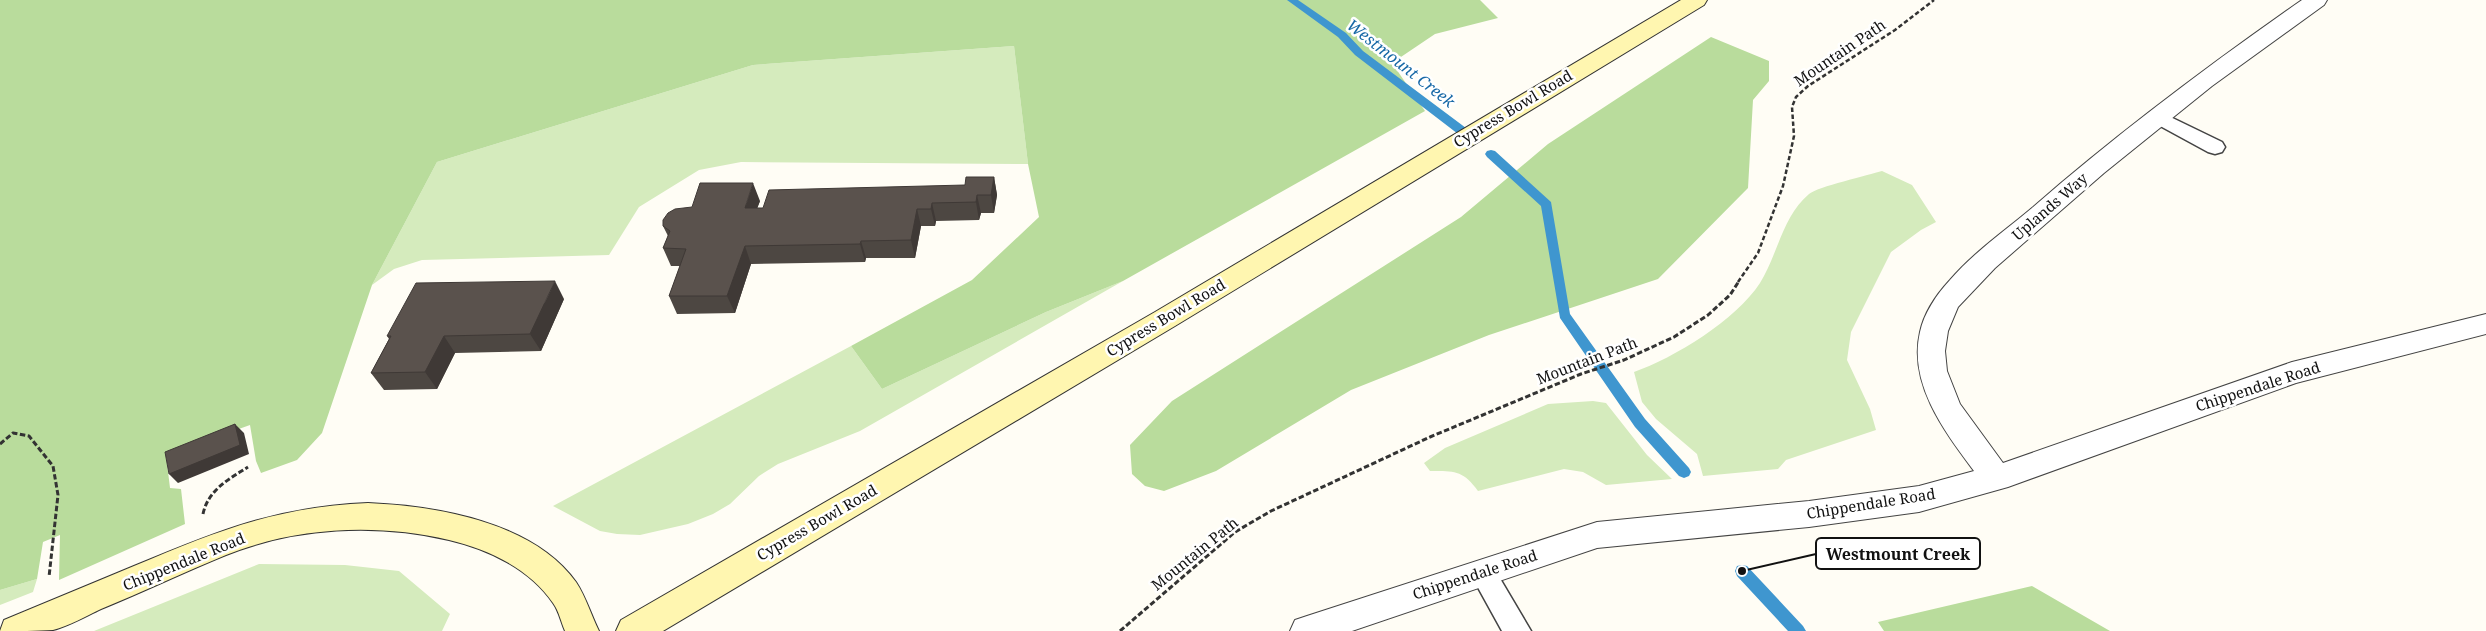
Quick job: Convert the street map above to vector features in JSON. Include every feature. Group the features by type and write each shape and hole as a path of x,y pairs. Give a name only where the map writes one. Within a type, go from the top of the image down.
{"street":[{"name":"Cypress Bowl Road","path":"633,631 1165,319 1696,0"},
{"name":"Uplands Way","path":"1996,478 1953,418 1938,385 1932,362 1934,332 1943,308 1974,273 2070,188 2228,61 2316,0"},
{"name":"Chippendale Road","path":"1307,631 1597,535 1836,510 1919,499 1996,478 2292,372 2486,324"},
{"name":"Chippendale Road","path":"16,631 222,543 292,523 355,516 410,518 443,524 480,534 514,550 544,572 565,593 582,631"}],"lane":[{"path":"2158,117 2215,147"},
{"path":"1483,573 1517,631"}],"path":[{"name":"Mountain Path","path":"1120,631 1235,532 1271,512 1430,437 1581,374 1624,360 1674,337 1708,315 1730,295 1758,253 1784,186 1794,136 1792,107 1796,97 1808,86 1895,30 1934,0"},
{"path":"0,444 13,433 29,436 53,466 58,495 49,583 54,615"},
{"path":"203,522 202,512 208,498 218,488 248,468"}],"green space":[{"path":"0,0 1480,0 1498,18 1435,34 1392,63 1425,111 1123,281 1046,312 882,389 851,346 972,280 1039,217 1028,164 1014,46 753,65 437,162 372,285 322,433 297,460 261,473 256,461 250,425 166,455 170,488 181,489 185,524 59,580 60,535 43,542 37,579 0,590"},
{"path":"1711,37 1769,61 1769,81 1753,100 1748,188 1658,279 1489,335 1351,390 1216,471 1164,491 1145,486 1132,474 1130,445 1172,401 1461,217 1548,144"},
{"path":"1014,46 1028,164 741,162 699,170 639,207 609,255 422,260 394,269 372,285 437,162 753,65"},
{"path":"1882,171 1912,185 1936,222 1921,230 1891,252 1851,332 1847,360 1870,409 1876,430 1786,460 1778,469 1703,476 1697,454 1656,419 1642,402 1634,372 1650,366 1685,347 1736,311 1760,283 1792,214 1809,194 1832,185"},
{"path":"1123,281 860,431 778,464 759,476 730,504 713,514 688,524 640,535 617,534 600,531 553,506 851,346 882,389 1046,312"},
{"path":"1593,401 1606,403 1647,455 1672,479 1606,485 1583,472 1564,469 1478,491 1463,475 1446,471 1430,471 1424,463 1445,448 1548,404"},
{"path":"259,564 345,565 399,571 450,614 442,631 94,631"},
{"path":"37,579 33,592 0,605 0,590"},
{"path":"2032,586 2110,631 1884,631 1878,622"}],"building":[{"path":"966,177 994,177 991,195 977,195 976,202 932,203 931,209 917,209 911,240 861,241 860,244 745,246 727,296 669,296 686,249 663,248 670,231 663,226 663,220 668,213 675,209 692,207 700,183 753,183 745,208 763,208 769,190 965,185"},
{"path":"555,281 530,334 444,336 425,372 371,373 391,336 387,336 416,283"},
{"path":"235,424 240,445 169,474 165,452"}],"waterway":[{"name":"Westmount Creek","path":"1292,0 1342,35 1359,53 1466,134"},
{"name":"Westmount Creek","path":"1491,154 1547,205 1564,315 1640,423 1684,472"},
{"name":"Westmount Creek","path":"1742,571 1798,631"}],"place":[{"name":"Westmount Creek","path":"1742,571"}]}
